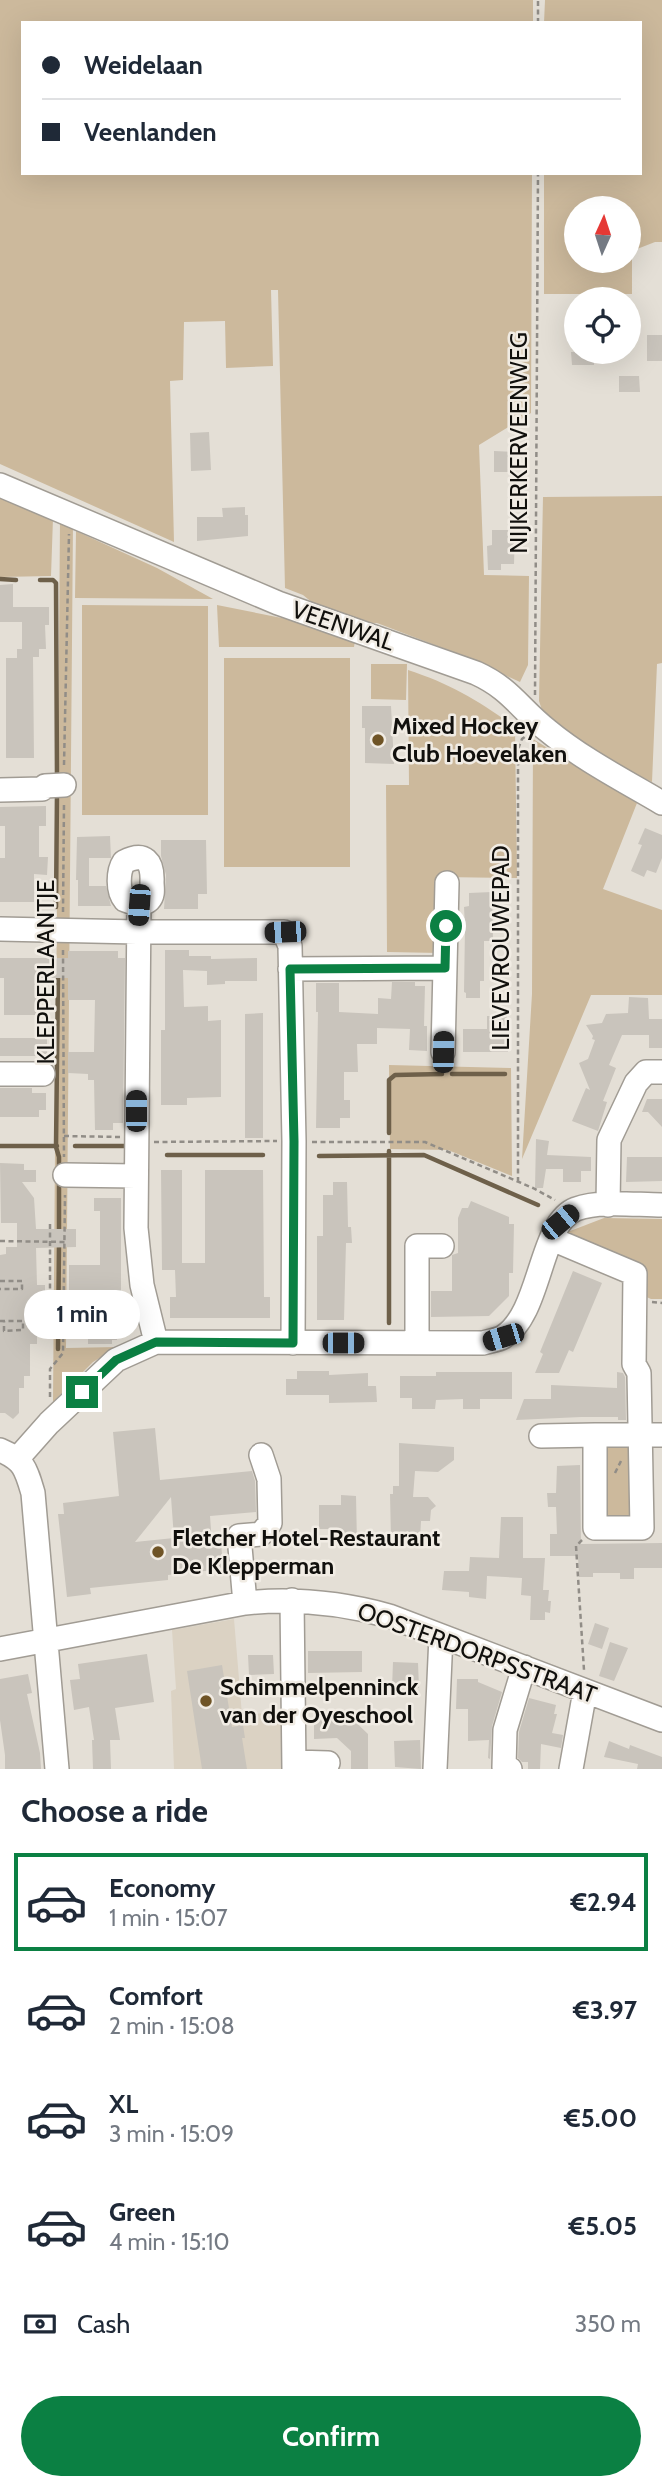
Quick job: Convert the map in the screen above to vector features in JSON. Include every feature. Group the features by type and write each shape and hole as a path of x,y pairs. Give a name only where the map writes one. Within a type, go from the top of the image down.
{"street":[{"name":"VEENWAL","path":"0,485 278,603 476,673 497,683 579,755 662,803"},
{"path":"0,790 42,789 45,786 64,785"},
{"path":"443,1052 447,883"},
{"path":"139,905 136,1228 142,1285 156,1342"},
{"path":"0,929 285,932 290,946 294,1141 293,1343"},
{"path":"290,969 445,968"},
{"path":"608,1205 610,1140 636,1083 646,1072 662,1072"},
{"path":"0,1074 43,1074"},
{"path":"65,1175 136,1176"},
{"path":"57,1769 33,1493 29,1478 9,1454 49,1423 116,1360 156,1342 483,1343 503,1337 523,1318 552,1239 560,1222 573,1210 589,1206 662,1205"},
{"path":"552,1239 635,1274 634,1364 639,1373 646,1435 642,1528 595,1528 595,1435"},
{"path":"417,1343 417,1246 442,1246"},
{"path":"541,1436 646,1435"},
{"path":"245,1603 239,1536 261,1534 270,1523 269,1479 261,1455"},
{"path":"292,1600 293,1766 328,1762"},
{"name":"OOSTERDORPSSTRAAT","path":"0,1649 245,1603 292,1600 368,1611 662,1720"},
{"path":"435,1769 441,1636"},
{"path":"510,1769 504,1767 505,1730 524,1667"},
{"path":"570,1769 585,1691"}],"path":[{"path":"538,0 538,21"},
{"name":"NIJKERKERVEENWEG","path":"534,718 538,175"},
{"name":"KLEPPERLAANTJE","path":"49,1423 50,1369 63,1353 64,785 70,516"},
{"name":"LIEVEVROUWEPAD","path":"518,1182 518,749 534,718"},
{"path":"64,1136 136,1140 425,1142 518,1182 573,1210"},
{"path":"50,1224 50,1325"},
{"path":"0,1241 64,1242"},
{"path":"0,1281 22,1280 22,1289 0,1289"},
{"path":"2,1321 23,1321 23,1330 4,1331 2,1321"},
{"path":"615,1480 615,1470 646,1435"},
{"path":"585,1691 576,1546 595,1528"}],"shaded area":[{"path":"0,0 533,0 533,21 21,21 21,175 532,175 531,413 479,445 484,575 529,576 528,665 520,682 461,655 377,623 336,622 303,595 285,588 278,290 271,290 273,366 226,368 225,321 184,322 183,380 170,381 174,542 0,464"},
{"path":"545,0 662,0 662,242 641,247 641,196 564,196 564,273 632,273 632,287 564,287 564,294 544,294 544,175 642,175 642,21 544,21"},
{"path":"0,493 53,518 51,576 0,577"},
{"path":"662,496 662,663 657,664 652,782 584,746 544,716 539,701 543,497"},
{"path":"60,520 73,523 66,1348 118,1347 93,1362 53,1402"},
{"path":"76,531 157,568 213,599 75,598"},
{"path":"82,605 208,606 208,815 82,815"},
{"path":"217,605 302,622 355,641 354,647 219,647"},
{"path":"224,658 350,658 350,867 224,867"},
{"path":"371,664 407,664 406,700 371,699"},
{"path":"408,670 464,694 515,727 517,878 442,877 440,953 387,952 386,785 409,785"},
{"path":"533,739 637,803 603,889 662,910 662,995 591,995 522,1159 532,994"},
{"path":"389,1065 511,1068 512,1176 448,1150 390,1149"},
{"path":"604,1218 662,1219 662,1299 651,1299 642,1295 565,1233"},
{"path":"600,1441 636,1441 636,1520 600,1520"},
{"name":"Schimmelpenninck van der Oyeschool","path":"234,1619 242,1715 286,1711 287,1769 174,1769 171,1691 176,1689 172,1630"}],"building":[{"path":"647,335 662,335 662,361 647,361"},
{"path":"619,376 639,376 640,392 619,392"},
{"path":"209,432 211,470 191,471 190,433"},
{"path":"494,451 514,452 514,472 494,472"},
{"path":"245,507 245,515 248,515 248,536 197,541 197,517 223,517 222,508"},
{"path":"492,530 515,530 514,564 501,564 501,570 488,570 487,546 492,545"},
{"path":"13,584 13,607 49,607 49,625 45,625 46,649 39,649 39,657 33,657 34,758 6,758 6,658 17,658 17,649 22,649 22,622 0,622 0,585"},
{"path":"362,706 391,706 394,764 365,763"},
{"path":"46,806 46,826 39,826 39,857 48,857 47,875 34,874 34,902 0,902 0,858 5,858 5,826 0,826 0,807"},
{"path":"645,828 662,835 662,858 656,873 647,870 644,877 631,871 642,845 638,844"},
{"path":"110,836 111,858 89,858 89,886 106,886 111,906 78,906 77,837"},
{"path":"161,840 206,840 207,894 198,894 198,909 164,909 166,875 161,856"},
{"path":"492,892 493,941 484,941 484,981 480,981 480,998 466,998 464,907 469,906 469,893"},
{"path":"165,950 189,950 189,956 211,956 211,959 257,958 257,981 225,981 225,984 207,985 207,971 183,970 184,1007 208,1006 208,1021 221,1020 221,1097 187,1098 187,1105 161,1105"},
{"path":"68,951 118,951 118,958 125,958 123,1123 113,1123 113,1130 95,1130 94,1080 88,1080 88,1074 68,1073 68,1052 94,1052 95,1000 68,1000 68,978 39,978 39,1015 4,1015 4,978 0,978 0,958 68,958"},
{"path":"392,982 415,982 415,986 425,986 424,1026 427,1026 427,1051 409,1050 410,1029 377,1028 377,1044 357,1044 358,1072 344,1072 344,1100 350,1100 350,1118 340,1118 340,1128 316,1128 316,983 339,983 339,1012 378,1014 378,998 391,999"},
{"path":"629,997 648,998 649,1019 662,1019 662,1048 649,1048 649,1035 622,1035 609,1065 616,1068 603,1101 607,1102 598,1131 572,1121 586,1088 590,1090 579,1063 588,1059 595,1040 586,1025 602,1023 606,1014 628,1013"},
{"path":"263,1013 263,1138 245,1138 245,1014"},
{"path":"487,1016 507,1016 508,1052 463,1052 463,1029 487,1029"},
{"path":"0,1038 47,1038 47,1056 0,1056"},
{"path":"0,1088 32,1088 32,1093 46,1093 46,1110 39,1110 39,1117 0,1117"},
{"path":"647,1099 662,1099 662,1127 648,1112 642,1112"},
{"path":"536,1139 549,1141 547,1155 591,1157 591,1171 581,1171 581,1182 563,1182 563,1169 546,1169 543,1188 535,1188"},
{"path":"627,1157 662,1157 662,1181 626,1182"},
{"path":"0,1163 24,1164 24,1170 36,1170 36,1182 22,1182 34,1198 36,1229 76,1229 76,1247 36,1248 37,1285 45,1285 45,1311 42,1311 42,1324 37,1324 37,1344 30,1344 30,1376 24,1376 24,1388 19,1388 19,1413 13,1419 0,1413 0,1255 6,1254 6,1247 17,1247 17,1223 1,1223"},
{"path":"161,1170 182,1170 182,1263 205,1263 205,1170 263,1170 264,1297 270,1297 270,1318 170,1318 170,1297 176,1297 175,1270 162,1270"},
{"path":"333,1182 347,1182 348,1227 351,1227 352,1243 346,1243 344,1320 317,1320 317,1236 323,1236 323,1195 333,1195"},
{"path":"94,1198 121,1198 121,1315 117,1315 117,1340 112,1340 112,1344 88,1344 88,1328 79,1328 79,1316 101,1316 101,1290 69,1290 69,1265 100,1265 100,1211 94,1211"},
{"path":"471,1201 509,1217 509,1224 514,1224 513,1273 509,1273 509,1296 489,1316 431,1317 431,1291 452,1291 452,1255 458,1253 458,1218 462,1208 468,1208"},
{"path":"573,1271 602,1283 573,1352 569,1350 559,1373 535,1373 543,1354 540,1352"},
{"path":"297,1371 329,1371 329,1375 368,1373 368,1386 376,1386 377,1402 329,1403 329,1395 286,1395 286,1379 297,1379"},
{"path":"436,1372 512,1372 512,1399 480,1399 480,1409 463,1409 463,1399 436,1400 435,1409 412,1409 412,1398 400,1398 400,1376 436,1376"},
{"path":"617,1372 623,1373 625,1377 626,1420 618,1420 618,1417 581,1417 516,1420 524,1399 551,1399 551,1385 617,1388"},
{"path":"155,1428 160,1480 252,1471 256,1512 210,1516 212,1543 221,1542 223,1569 168,1575 168,1580 90,1588 91,1594 67,1597 58,1514 64,1514 63,1503 119,1496 113,1432","holes":["171,1497 174,1538 135,1542"]},
{"path":"399,1443 454,1447 454,1460 438,1472 415,1471 413,1497 428,1497 436,1506 431,1510 430,1521 421,1521 420,1539 391,1538 390,1494 393,1494 393,1486 399,1486"},
{"path":"580,1465 581,1544 662,1543 662,1568 634,1568 634,1579 620,1579 620,1573 593,1573 593,1577 579,1577 578,1556 550,1556 550,1534 557,1534 556,1507 548,1507 547,1493 556,1493 557,1466"},
{"path":"341,1495 356,1496 357,1543 336,1543 336,1529 319,1529 319,1505 341,1505"},
{"path":"501,1517 523,1517 523,1558 545,1558 543,1590 549,1590 548,1601 551,1601 550,1613 545,1612 545,1620 530,1620 531,1596 521,1595 522,1578 487,1576 486,1599 469,1597 469,1592 442,1590 444,1571 469,1571 470,1557 499,1558"},
{"path":"595,1623 609,1628 602,1649 588,1644"},
{"path":"610,1642 628,1648 614,1681 599,1676"},
{"path":"308,1651 362,1651 362,1672 308,1673"},
{"path":"147,1654 154,1702 115,1708 120,1740 110,1740 111,1769 93,1769 94,1740 89,1707 74,1710 70,1680 80,1679 78,1664"},
{"path":"248,1655 273,1655 274,1674 249,1675"},
{"path":"393,1662 418,1663 419,1688 392,1688"},
{"path":"222,1665 232,1727 243,1725 245,1738 242,1738 247,1769 202,1769 187,1671"},
{"path":"28,1674 32,1693 27,1694 41,1769 5,1769 0,1720 0,1679"},
{"path":"457,1679 478,1679 478,1682 502,1692 492,1726 490,1759 489,1740 468,1741 468,1709 456,1709"},
{"path":"529,1698 556,1705 554,1714 557,1714 552,1733 563,1735 561,1748 541,1744 540,1769 528,1769 528,1762 522,1762 518,1758 519,1732"},
{"path":"314,1714 347,1714 368,1734 368,1769 351,1769 351,1751 337,1738 314,1739"},
{"path":"420,1740 421,1769 395,1767 394,1741"},
{"path":"609,1741 629,1749 630,1745 662,1757 662,1769 637,1769 638,1764 604,1757"}],"waterway":[{"path":"0,579 16,580"},
{"path":"40,580 53,580 56,583 57,779"},
{"path":"56,907 57,792"},
{"path":"58,975 56,1147 59,1169"},
{"path":"389,1133 389,1080 395,1075 442,1074"},
{"path":"452,1074 505,1074"},
{"path":"0,1146 57,1146"},
{"path":"75,1146 129,1146"},
{"path":"389,1151 389,1323"},
{"path":"167,1155 263,1155"},
{"path":"319,1156 424,1155 538,1205"},
{"path":"59,1181 59,1232"},
{"path":"58,1349 59,1244"}],"place":[{"name":"Mixed Hockey Club Hoevelaken","path":"378,740"},
{"name":"Fletcher Hotel-Restaurant De Klepperman","path":"158,1552"},
{"name":"Schimmelpenninck van der Oyeschool","path":"206,1701"}],"route":[{"path":"82,1392 116,1360 156,1342 293,1343 294,1141 290,969 445,968 446,926"}]}
